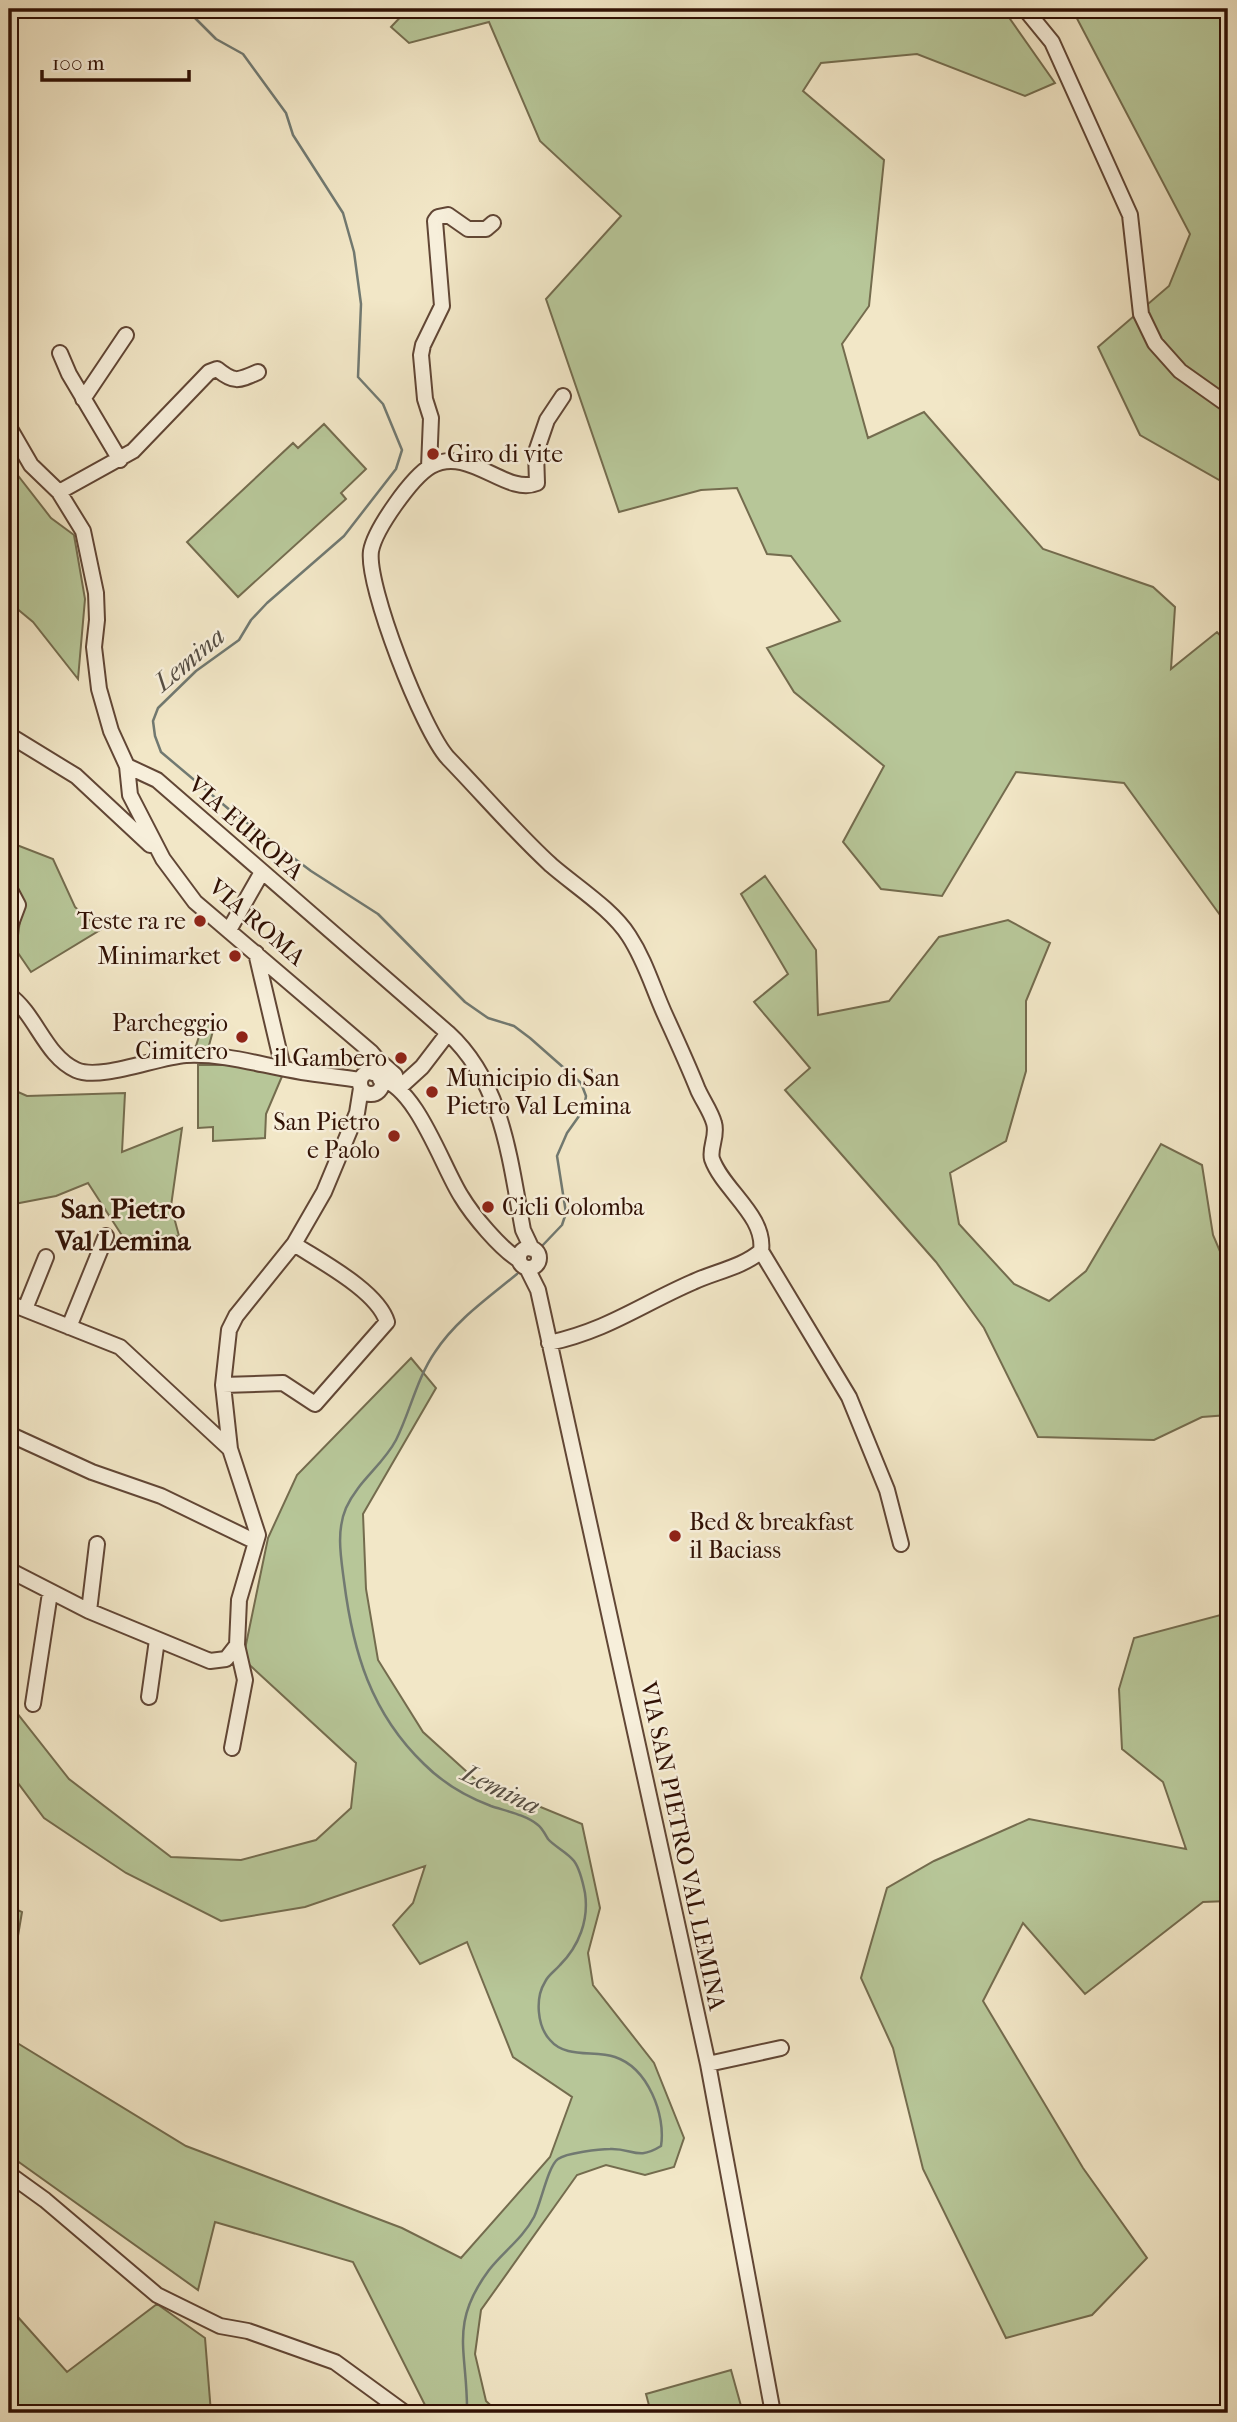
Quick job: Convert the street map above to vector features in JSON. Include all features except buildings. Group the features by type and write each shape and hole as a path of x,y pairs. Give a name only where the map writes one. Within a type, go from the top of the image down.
{"street":[{"path":"1025,9 1052,42 1088,128 1130,215 1141,314 1156,343 1180,371 1228,405"},
{"path":"429,467 430,418 425,399 421,355 423,345 442,306 435,221 438,217 448,215 468,229 486,229 493,223"},
{"path":"83,399 126,335"},
{"path":"60,353 83,399 120,460"},
{"path":"60,492 120,460 146,439 209,372 217,369 232,381 238,382 258,372"},
{"path":"563,396 547,420 536,452 537,483 531,486 518,484 457,461 429,467 394,507 371,550 371,571 406,676 432,733 447,757 534,848 589,898 610,912 627,933 649,970 664,1013 714,1121 713,1160 755,1225 762,1240 761,1251 849,1397 887,1490 901,1544"},
{"path":"9,427 30,465 60,492 83,531 96,593 95,667 111,731 127,766"},
{"path":"9,735 76,776 163,859"},
{"name":"VIA ROMA","path":"127,766 130,795 163,859 195,902 256,953 372,1077"},
{"name":"VIA EUROPA","path":"127,766 156,780 448,1033 472,1058 490,1089 509,1161 526,1257"},
{"path":"229,930 262,872"},
{"path":"9,888 18,905 9,929"},
{"path":"256,953 283,1068"},
{"path":"9,995 27,1013 63,1060 77,1070 96,1073 187,1055 372,1077 394,1075 461,1198 505,1247 526,1257"},
{"path":"407,1098 422,1067 448,1033"},
{"path":"372,1077 407,1098"},
{"path":"233,1748 245,1680 237,1645 239,1600 256,1542 257,1527 230,1449 223,1385 229,1330 236,1315 261,1288 294,1244 324,1192 372,1077"},
{"path":"69,1327 106,1236"},
{"path":"223,1385 283,1383 315,1404 387,1322 385,1313 351,1281 294,1244"},
{"path":"549,1343 611,1324 676,1289 749,1260 761,1251"},
{"path":"25,1309 46,1257"},
{"name":"VIA SAN PIETRO VAL LEMINA","path":"526,1257 538,1290 708,2064 774,2413"},
{"path":"9,1303 120,1347 230,1449"},
{"path":"9,1434 92,1472 161,1496 256,1542"},
{"path":"89,1611 97,1544"},
{"path":"9,1570 89,1611 210,1661 226,1659 237,1645"},
{"path":"33,1704 50,1593"},
{"path":"149,1696 157,1640"},
{"path":"708,2064 781,2048"},
{"path":"9,2174 46,2200 156,2295 220,2326 248,2331 335,2361 405,2413"}],"green space":[{"path":"408,9 1003,9 1055,83 1025,96 917,54 821,63 803,91 884,160 869,306 842,344 868,438 924,412 1043,549 1153,587 1175,607 1171,669 1217,632 1228,644 1228,926 1124,783 1016,772 942,896 881,889 843,842 884,766 794,692 767,648 840,621 791,556 767,554 737,488 701,490 619,512 546,299 621,216 540,141 489,22 409,43 391,27"},
{"path":"1072,9 1228,9 1228,485 1140,435 1098,347 1169,286 1190,234"},
{"path":"324,424 366,469 341,493 346,499 238,597 187,542 293,443 298,448"},
{"path":"9,464 51,518 74,535 85,599 78,679 33,622 9,602"},
{"path":"9,842 53,859 75,907 100,930 31,972 16,950 23,898 9,880"},
{"path":"765,876 816,950 818,1015 889,1001 939,937 1008,920 1050,943 1026,1001 1026,1071 1006,1141 950,1173 959,1224 1014,1284 1049,1301 1086,1271 1161,1144 1202,1165 1213,1235 1228,1270 1228,1415 1202,1417 1154,1440 1038,1437 984,1328 936,1262 785,1090 810,1068 754,1002 788,974 741,894"},
{"path":"205,1018 216,1020 208,1049 195,1049"},
{"path":"198,1065 254,1065 255,1071 283,1074 266,1114 265,1138 213,1141 213,1127 198,1128"},
{"path":"9,1088 27,1096 125,1093 122,1152 182,1128 171,1206 179,1236 123,1237 88,1183 56,1196 9,1205"},
{"path":"411,1358 436,1388 363,1514 366,1589 378,1660 423,1732 477,1781 582,1824 600,1908 588,1953 593,1985 654,2063 684,2138 674,2167 645,2175 606,2165 577,2175 481,2310 475,2354 486,2401 499,2413 429,2413 353,2262 215,2222 198,2290 9,2155 9,2038 186,2146 402,2228 461,2258 550,2157 572,2097 513,2057 467,1942 420,1964 393,1925 413,1903 425,1866 305,1907 221,1921 126,1873 44,1818 9,1771 9,1703 69,1779 171,1857 241,1860 316,1840 351,1808 356,1763 243,1659 268,1538 297,1475"},
{"path":"1228,1613 1228,1901 1203,1902 1085,1994 1023,1923 983,2001 1083,2168 1147,2258 1092,2315 1006,2338 923,2169 893,2048 861,1978 887,1888 934,1861 1029,1819 1186,1849 1163,1782 1122,1749 1119,1689 1134,1638"},
{"path":"9,1906 22,1912 9,1989"},
{"path":"157,2304 205,2338 211,2413 9,2413 9,2314 17,2316 67,2372"},
{"path":"731,2370 743,2413 651,2413 646,2394"}],"waterway":[{"name":"Lemina","path":"186,9 216,39 243,54 286,113 293,135 343,213 354,252 361,304 358,377 383,404 402,450 396,469 344,536 267,603 251,620 239,640 196,671 158,708 153,721 155,736 161,752 231,811 311,871 378,914 465,1002 488,1018 514,1026 581,1083 586,1096 584,1109 567,1133 557,1156 566,1213 562,1225 542,1246"},
{"name":"Lemina","path":"467,2413 463,2339 468,2307 489,2270 534,2217 554,2163 568,2155 599,2150 618,2149 646,2153 661,2146 662,2134 661,2121 652,2094 637,2071 615,2057 564,2050 550,2040 542,2027 539,2012 542,1989 548,1977 567,1958 584,1923 585,1893 576,1864 533,1822 491,1806 455,1788 431,1771 406,1744 390,1724 368,1680 359,1657 348,1607 340,1544 343,1517 351,1498 396,1440 423,1373 443,1340 473,1310 517,1274"}],"place":[{"name":"Giro di vite","path":"433,454"},
{"name":"Teste ra re","path":"200,921"},
{"name":"Minimarket","path":"235,956"},
{"name":"Parcheggio Cimitero","path":"242,1037"},
{"name":"il Gambero","path":"401,1058"},
{"name":"Municipio di San Pietro Val Lemina","path":"432,1092"},
{"name":"San Pietro e Paolo","path":"394,1136"},
{"name":"Cicli Colomba","path":"488,1207"},
{"name":"Bed & breakfast il Baciass","path":"675,1536"}],"district":[{"name":"San Pietro Val Lemina","path":"123,1224"}]}
